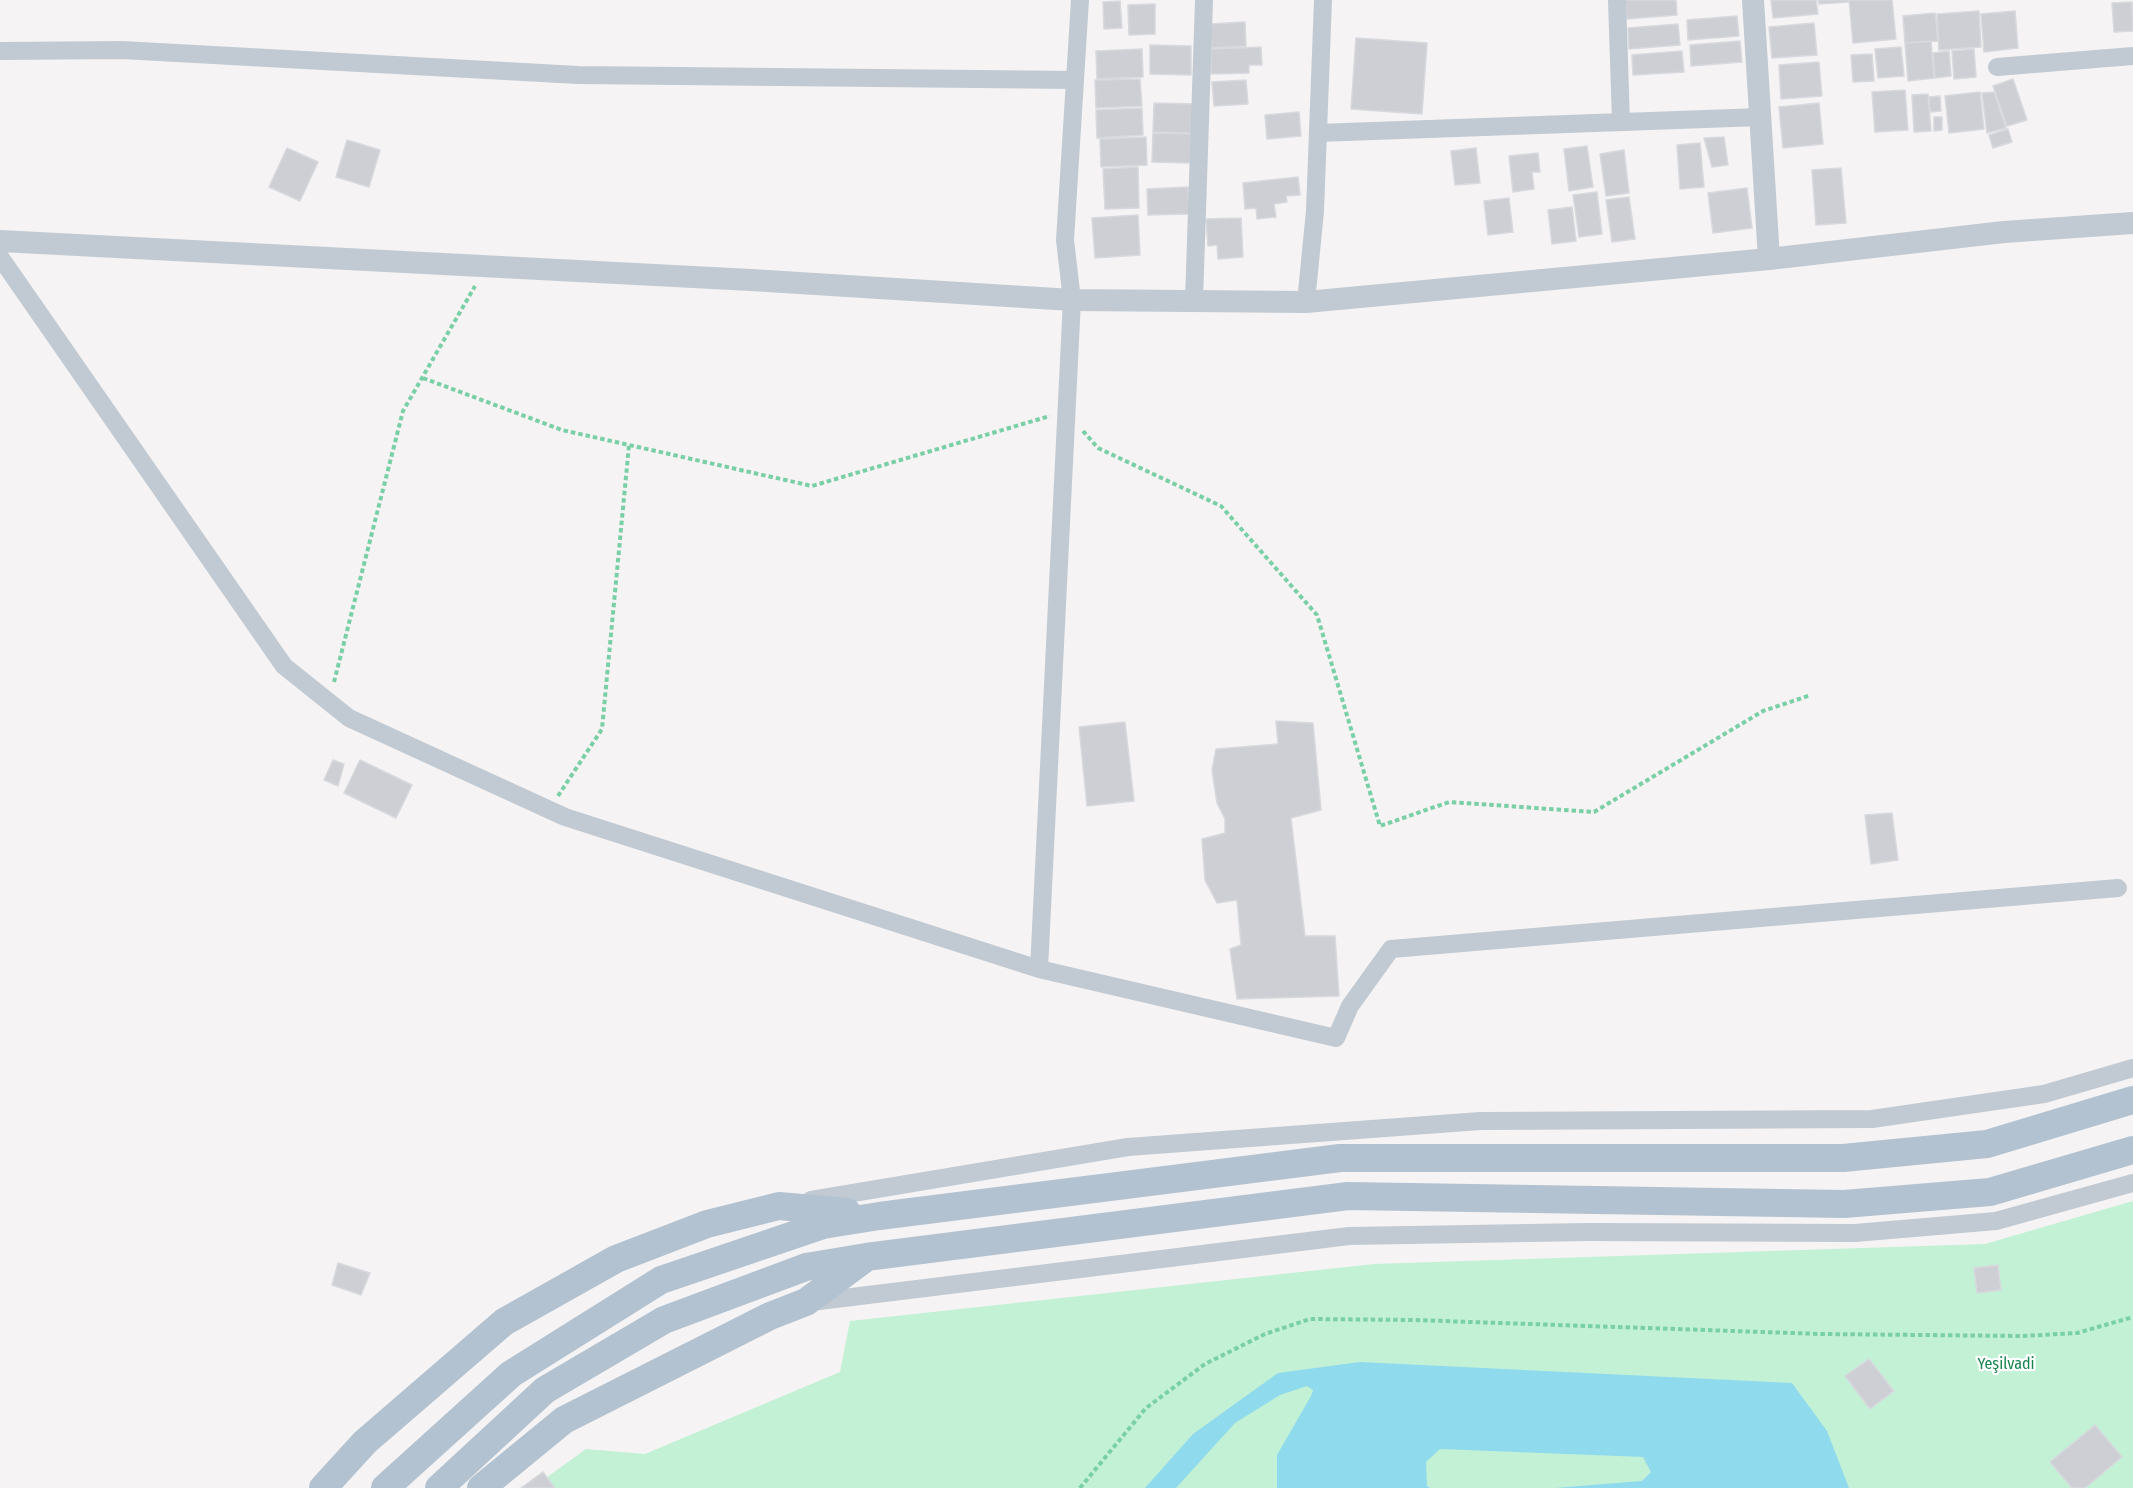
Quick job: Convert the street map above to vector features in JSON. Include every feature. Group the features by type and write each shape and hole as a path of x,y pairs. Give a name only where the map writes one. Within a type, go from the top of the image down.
{"main road":[{"path":"385,1488 511,1374 661,1280 823,1225 1340,1158 1843,1158 1987,1144 2133,1100"},
{"path":"439,1488 544,1390 664,1320 806,1267 866,1257 1348,1196 1844,1204 1990,1192 2133,1150"},
{"path":"323,1488 365,1442 504,1322 616,1258 707,1224 779,1206 879,1216"},
{"path":"481,1488 564,1420 770,1316 806,1302 866,1257"}],"street":[{"path":"1039,969 1072,300 1065,240 1080,0"},
{"path":"1194,301 1204,0"},
{"path":"1306,302 1315,211 1323,0"},
{"path":"1617,0 1621,122"},
{"path":"1753,0 1769,259"},
{"path":"0,51 122,50 578,75 1075,80"},
{"path":"1997,67 2133,56"},
{"path":"1318,133 1761,117"},
{"path":"0,241 751,280 1072,300 1306,302 1769,259 2004,232 2133,223"},
{"path":"0,257 284,666 349,717 565,817 1039,969 1336,1038 1350,1006 1391,948 2118,888"},
{"path":"779,1206 1128,1147 1480,1121 1872,1119 2043,1094 2133,1068"},
{"path":"806,1302 1349,1236 1588,1232 1855,1233 1996,1221 2133,1183"}],"path":[{"path":"329,701 403,411 486,267"},
{"path":"423,378 562,430 812,486 1067,411 1098,448 1221,506 1317,615 1380,826 1449,802 1594,812 1763,711 1811,695"},
{"path":"549,810 602,729 629,445"},
{"path":"1080,1488 1146,1408 1205,1364 1265,1334 1310,1319 1425,1320 1821,1334 2023,1336 2077,1333 2133,1317"}],"green space":[{"name":"Yeşilvadi","path":"2133,1201 2133,1488 532,1488 586,1449 645,1454 840,1372 850,1321 1374,1264 1985,1244"}],"water":[{"path":"1360,1362 1792,1383 1827,1431 1849,1488 1555,1488 1642,1481 1651,1472 1643,1457 1440,1449 1426,1462 1427,1486 1430,1488 1277,1488 1277,1455 1311,1396 1313,1390 1307,1386 1280,1395 1235,1423 1176,1488 1145,1488 1193,1434 1278,1373"}],"building":[{"path":"1625,0 1676,0 1677,15 1627,19"},
{"path":"1771,0 1816,0 1818,14 1773,18"},
{"path":"1818,0 1848,0 1848,2 1819,4"},
{"path":"1849,0 1892,0 1896,39 1853,43"},
{"path":"1120,1 1122,28 1104,29 1103,2"},
{"path":"2132,2 2133,31 2114,32 2112,3"},
{"path":"1155,4 1155,34 1129,35 1128,5"},
{"path":"1979,11 1981,47 1939,50 1937,14"},
{"path":"2015,11 2018,48 1984,52 1981,14"},
{"path":"1935,13 1938,41 1905,43 1903,16"},
{"path":"1737,16 1739,36 1688,40 1687,20"},
{"path":"1245,22 1246,46 1212,48 1210,24"},
{"path":"1814,23 1817,55 1772,58 1769,27"},
{"path":"1678,24 1680,45 1629,49 1628,28"},
{"path":"1356,38 1427,43 1422,114 1351,109"},
{"path":"1740,41 1742,62 1691,66 1690,45"},
{"path":"1931,41 1934,78 1908,81 1905,43"},
{"path":"1150,45 1191,46 1191,75 1150,74"},
{"path":"1261,47 1262,65 1249,65 1249,73 1211,74 1211,49"},
{"path":"1901,47 1904,76 1878,78 1875,49"},
{"path":"1142,49 1143,77 1097,79 1096,51"},
{"path":"1974,49 1976,77 1954,79 1952,51"},
{"path":"1682,51 1684,72 1633,75 1632,55"},
{"path":"1949,51 1951,76 1935,78 1933,53"},
{"path":"1872,54 1874,81 1853,82 1851,55"},
{"path":"1819,62 1822,96 1781,99 1779,65"},
{"path":"1140,79 1142,106 1096,108 1095,80"},
{"path":"2013,79 2027,120 2007,126 1993,86"},
{"path":"1246,80 1248,104 1214,106 1212,82"},
{"path":"1905,90 1908,130 1875,132 1872,92"},
{"path":"1980,92 1984,129 1949,133 1945,96"},
{"path":"1994,92 2006,128 1987,133 1982,93"},
{"path":"1928,94 1931,131 1914,132 1912,95"},
{"path":"1940,96 1941,111 1930,112 1929,97"},
{"path":"1154,103 1195,104 1194,133 1153,132"},
{"path":"1819,103 1823,144 1783,148 1779,107"},
{"path":"1142,108 1143,135 1097,138 1096,110"},
{"path":"1299,112 1301,136 1267,139 1265,115"},
{"path":"1934,117 1942,117 1942,130 1934,131"},
{"path":"2008,129 2012,142 1993,148 1989,135"},
{"path":"1153,133 1194,134 1193,163 1152,162"},
{"path":"1146,137 1147,165 1101,167 1100,139"},
{"path":"1724,137 1728,165 1712,167 1704,138"},
{"path":"347,140 380,150 369,187 336,177"},
{"path":"1700,143 1704,187 1680,189 1677,145"},
{"path":"1587,146 1593,187 1569,191 1564,149"},
{"path":"287,148 318,162 300,201 269,187"},
{"path":"1476,148 1480,183 1455,185 1451,151"},
{"path":"1624,150 1629,193 1606,196 1600,154"},
{"path":"1538,153 1540,172 1532,172 1534,189 1513,192 1509,156"},
{"path":"1138,167 1139,208 1105,209 1103,169"},
{"path":"1841,168 1846,223 1816,225 1812,170"},
{"path":"1298,177 1300,195 1286,196 1287,202 1274,204 1276,217 1257,219 1256,208 1245,209 1243,183"},
{"path":"1188,187 1189,214 1148,215 1147,189"},
{"path":"1747,188 1752,228 1713,233 1708,193"},
{"path":"1597,192 1602,234 1579,237 1573,195"},
{"path":"1629,197 1635,239 1612,242 1606,200"},
{"path":"1509,198 1513,232 1488,235 1484,201"},
{"path":"1572,207 1576,241 1552,244 1548,210"},
{"path":"1138,215 1140,255 1095,258 1092,218"},
{"path":"1241,218 1243,257 1218,259 1217,245 1208,246 1206,219"},
{"path":"1276,721 1313,723 1321,810 1291,818 1305,936 1335,936 1339,996 1237,999 1230,949 1241,945 1237,900 1217,903 1205,880 1202,839 1225,833 1225,819 1217,803 1212,770 1216,749 1278,744"},
{"path":"1125,722 1134,801 1087,806 1079,727"},
{"path":"333,760 344,764 338,786 324,780"},
{"path":"360,760 412,785 396,818 344,793"},
{"path":"1892,813 1898,860 1871,864 1865,815"},
{"path":"338,1263 370,1273 361,1295 332,1285"},
{"path":"1998,1265 2001,1290 1977,1293 1974,1268"},
{"path":"1869,1359 1894,1391 1870,1409 1845,1376"},
{"path":"2095,1425 2122,1457 2085,1488 2072,1488 2050,1462"},
{"path":"543,1472 555,1488 521,1488"}]}
